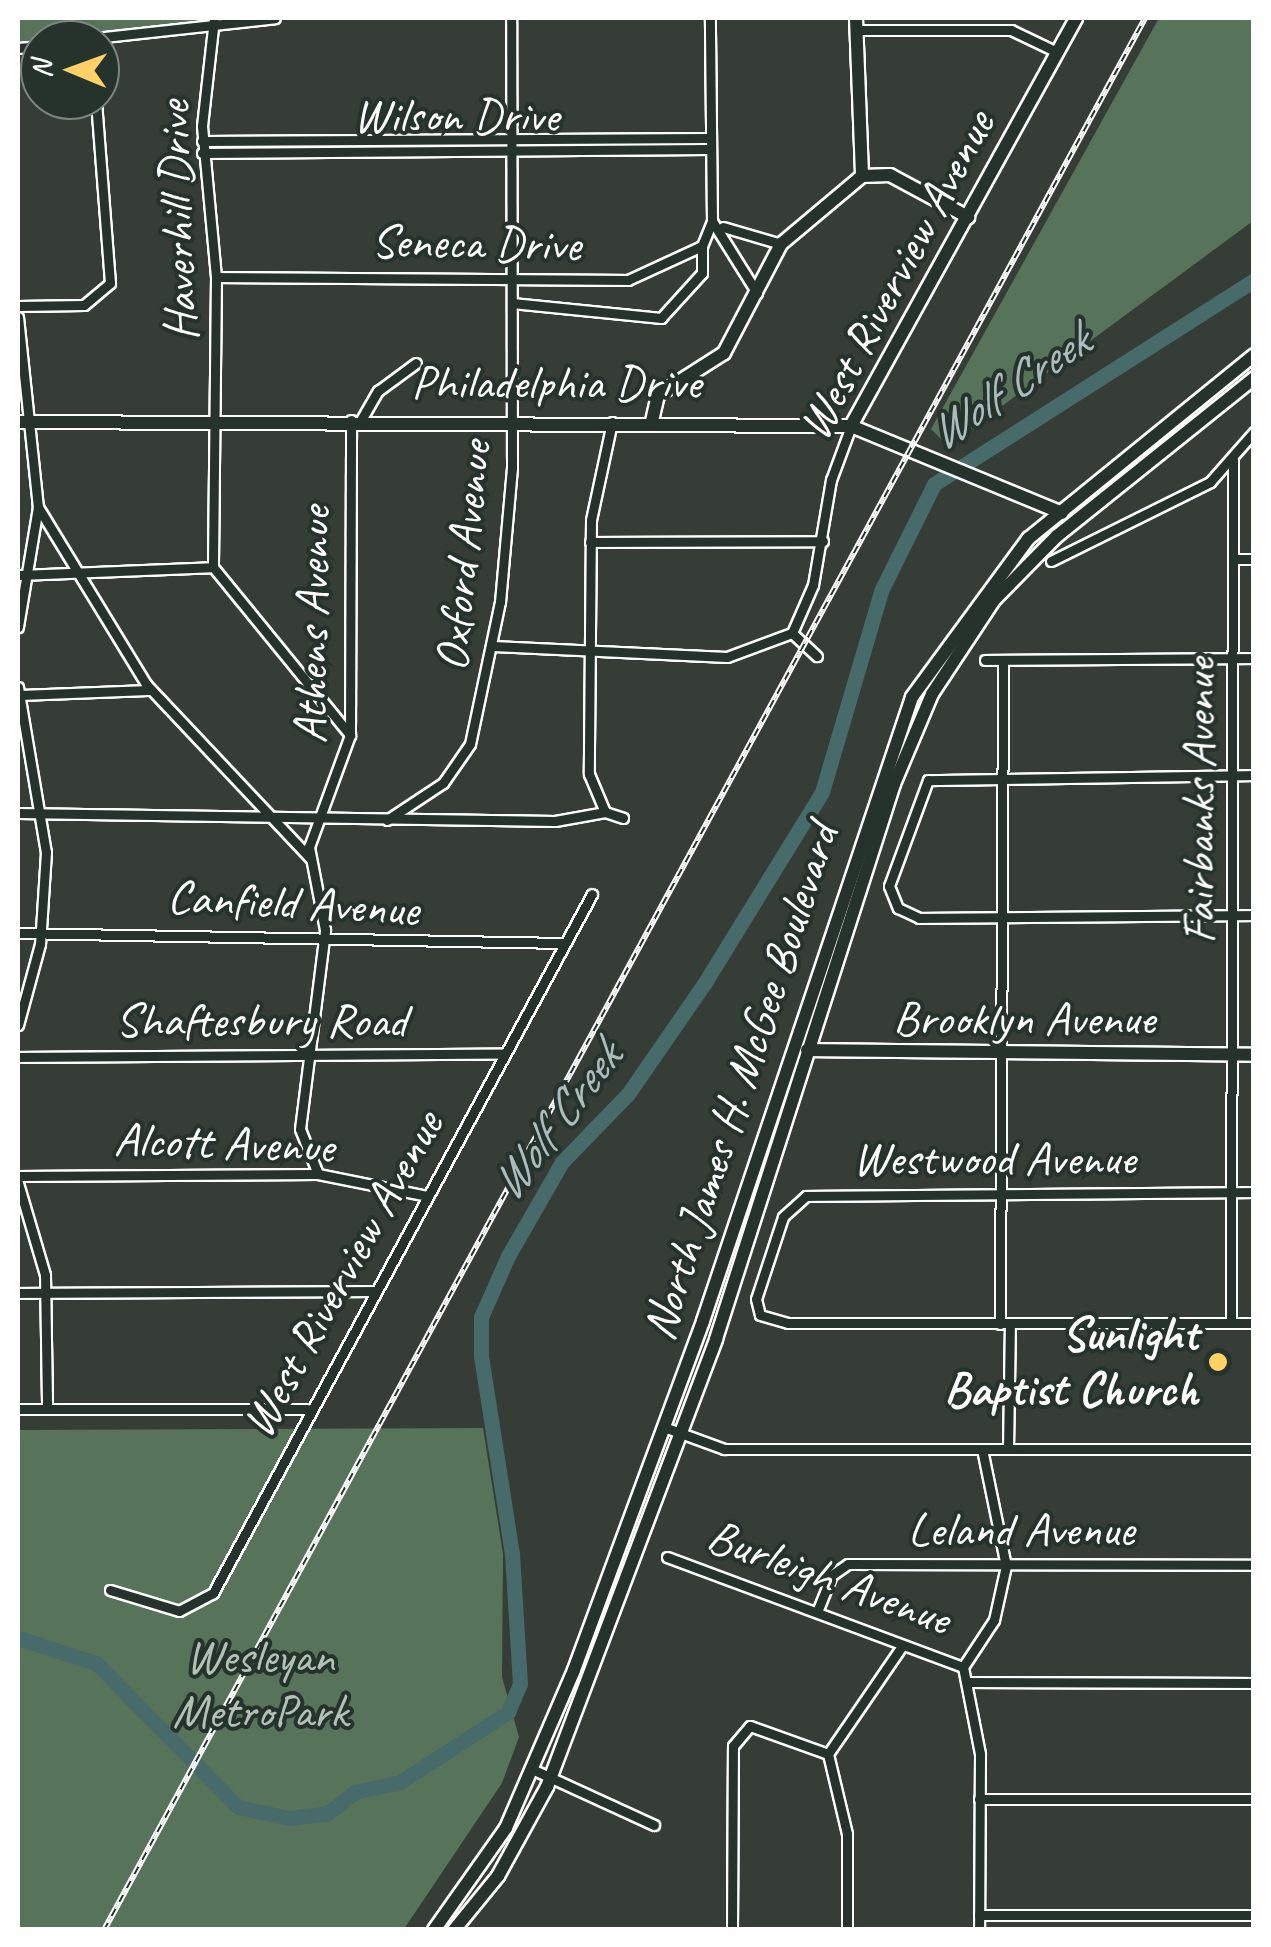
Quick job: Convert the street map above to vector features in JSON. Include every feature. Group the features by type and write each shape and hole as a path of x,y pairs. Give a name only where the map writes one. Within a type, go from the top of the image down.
{"main road":[{"name":"West Riverview Avenue","path":"851,426 1076,18"},
{"path":"856,24 862,176"},
{"path":"652,421 658,395 714,365 781,244 862,176 895,177 968,217"},
{"name":"North James H. McGee Boulevard","path":"434,1930 492,1853 534,1770 664,1427 912,697 976,598 1057,511 1254,354"},
{"name":"North James H. McGee Boulevard","path":"454,1930 512,1854 551,1776 680,1433 812,1052 888,803 932,694 994,600 1074,520 1254,378"},
{"name":"Philadelphia Drive","path":"24,422 652,421 851,426 940,456 1074,520"},
{"name":"Brooklyn Avenue","path":"796,1047 812,1052 1000,1056 1254,1055"}],"street":[{"path":"120,35 214,19 276,18"},
{"name":"Oxford Avenue","path":"387,820 459,763 493,646 512,422 510,18"},
{"path":"512,303 660,318 702,273 702,246 712,222 710,18"},
{"name":"Haverhill Drive","path":"213,566 216,277 202,141 214,19"},
{"path":"856,24 1011,30 1057,52"},
{"path":"18,306 84,304 110,282 98,120"},
{"name":"Wilson Drive","path":"202,141 511,139 710,144"},
{"name":"Wilson Drive","path":"202,153 511,151 710,144"},
{"path":"712,222 781,244"},
{"path":"712,222 757,293"},
{"name":"Seneca Drive","path":"216,277 628,280 702,246"},
{"path":"18,317 24,422 38,507 30,575 18,627"},
{"path":"356,420 378,391 416,362"},
{"name":"Athens Avenue","path":"318,1174 300,1128 323,944 324,902 310,858 317,820 344,771 350,735 356,420"},
{"path":"605,812 589,774 590,542 612,422"},
{"name":"West Riverview Avenue","path":"792,633 823,541 830,480 851,426"},
{"path":"1051,561 1176,501 1236,456 1254,432"},
{"path":"1236,456 1254,453"},
{"name":"Fairbanks Avenue","path":"1231,1323 1236,456"},
{"path":"38,507 73,574 150,690 269,820 310,858"},
{"path":"590,542 823,541"},
{"path":"1235,560 1254,560"},
{"path":"18,575 213,566 350,735"},
{"path":"493,646 590,655 727,657 792,633 817,656"},
{"path":"985,660 1254,658"},
{"path":"1002,660 1000,1194 1008,1449"},
{"path":"18,1026 41,932 42,811 18,693 150,690"},
{"path":"1254,775 926,781 890,879 896,904 920,918 1254,915"},
{"path":"18,813 387,820 605,812 623,818"},
{"name":"West Riverview Avenue","path":"110,1590 179,1611 213,1594 307,1409 376,1291 592,894"},
{"name":"Canfield Avenue","path":"18,933 323,944 565,943"},
{"name":"Shaftesbury Road","path":"18,1057 504,1054"},
{"name":"Alcott Avenue","path":"18,1180 318,1174 427,1196"},
{"path":"18,1180 46,1293 47,1408"},
{"name":"Westwood Avenue","path":"1005,1324 776,1322 756,1299 786,1212 806,1196 1254,1192"},
{"path":"18,1293 376,1291"},
{"path":"1005,1324 1254,1324"},
{"path":"18,1409 307,1409"},
{"path":"664,1427 724,1449 1254,1449"},
{"path":"963,1667 990,1631 1006,1566 982,1450"},
{"name":"Burleigh Avenue","path":"667,1558 902,1646 947,1654 963,1667 967,1682 1254,1684"},
{"name":"Leland Avenue","path":"817,1612 832,1576 848,1564 1254,1565"},
{"path":"847,1930 846,1822 828,1754 902,1646"},
{"path":"967,1682 980,1800 979,1930"},
{"path":"732,1930 734,1746 746,1726 828,1754"},
{"path":"534,1770 654,1824"},
{"path":"980,1800 1254,1799"},
{"path":"979,1915 1254,1915"}],"green space":[{"path":"18,18 262,18 120,33 120,20 20,20 18,44"},
{"path":"1159,18 1253,18 1253,221 948,446 931,429"},
{"name":"Wesleyan MetroPark","path":"483,1428 503,1554 502,1677 519,1737 502,1783 404,1929 18,1929 18,1430"}],"waterway":[{"name":"Wolf Creek","path":"18,1638 96,1663 238,1807 289,1818 328,1813 355,1792 400,1782 508,1712 520,1684 512,1554 481,1356 481,1317 508,1256 562,1162 628,1094 704,984 822,792 881,591 934,484 1254,280"}],"railway":[{"path":"104,1930 1145,18"}],"place":[{"name":"Sunlight Baptist Church","path":"1218,1362"}]}
